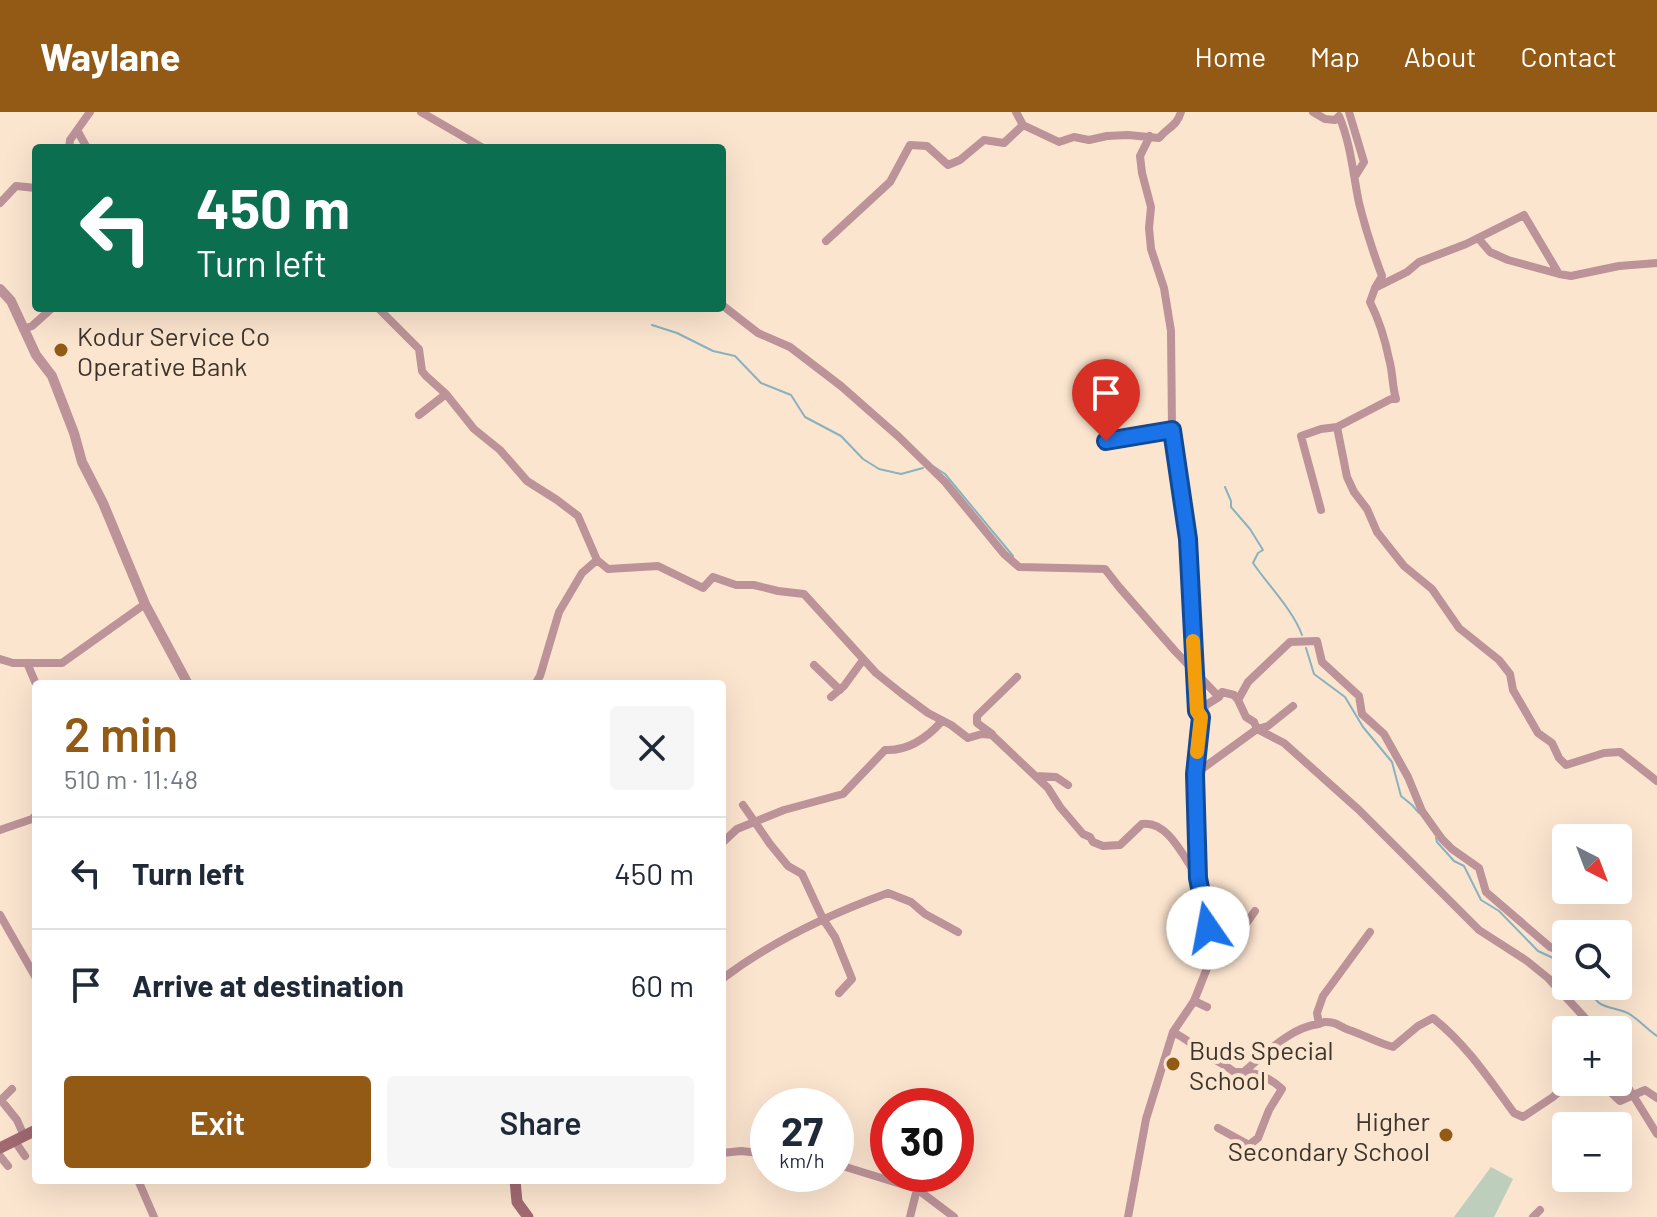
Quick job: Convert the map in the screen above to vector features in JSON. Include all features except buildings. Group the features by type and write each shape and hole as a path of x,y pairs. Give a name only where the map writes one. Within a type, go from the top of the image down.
{"main road":[{"path":"0,1148 32,1132"},
{"path":"515,1184 517,1202 524,1216"}],"street":[{"path":"70,144 90,112"},
{"path":"421,112 476,144"},
{"path":"1016,112 1023,125 1059,142 1074,137 1089,140 1107,136 1159,138 1178,121 1181,112"},
{"path":"1313,112 1325,119 1335,120 1339,116 1345,130 1359,202 1382,276 1370,302 1379,320 1390,361 1396,399 1337,427 1301,436 1321,510"},
{"path":"1349,112 1364,162 1355,176"},
{"path":"826,241 890,182 910,145 927,146 948,165 960,160 984,140 1004,143 1023,125"},
{"path":"77,130 85,144"},
{"path":"1150,136 1140,156 1151,207 1151,249 1164,288 1171,331 1172,430 1188,539 1197,711 1201,717"},
{"path":"0,203 16,186 32,188"},
{"path":"1375,288 1407,272 1419,262 1524,215 1559,274"},
{"path":"1478,238 1490,252 1508,260 1571,276 1619,266 1657,263"},
{"path":"0,289 11,301 36,355 52,376 82,462 103,503 145,604 186,680"},
{"path":"726,308 758,333 790,347 899,437 945,482 1004,554 1019,567 1105,569 1219,697"},
{"path":"23,329 32,326 48,312"},
{"path":"381,312 419,349 422,371 446,394 474,429 500,450 527,481 578,516 597,560 608,569 658,566 703,588 713,577 736,585 804,594 863,660 901,693 968,738 992,735"},
{"path":"419,415 446,394"},
{"path":"1337,427 1347,477 1377,532 1404,566 1432,589 1459,628 1499,660 1510,674 1513,690 1538,733 1552,743 1559,758 1566,765 1604,753 1620,752 1657,781"},
{"path":"1106,441 1172,430"},
{"path":"538,680 559,612 582,573 597,560"},
{"path":"0,659 62,663 145,604"},
{"path":"1238,700 1248,682 1290,642 1317,641 1322,662 1359,696 1362,714 1384,734 1408,777 1422,811 1442,839 1479,868 1486,892 1552,948"},
{"path":"831,697 863,660"},
{"path":"27,663 34,680"},
{"path":"814,665 840,690"},
{"path":"1017,677 977,716 977,723 1048,788 1060,807 1093,842 1103,846 1120,845 1142,824 1160,826 1198,878"},
{"path":"1128,1217 1146,1119 1173,1032 1194,1001 1213,953 1198,878 1195,774 1201,717 1206,705 1222,692 1234,695 1257,729 1284,743 1359,810 1479,930 1548,978 1583,1016"},
{"path":"1195,774 1293,706"},
{"path":"726,839 737,829 784,810 843,794 885,750 896,751 912,746 942,721"},
{"path":"1036,776 1056,777 1068,785"},
{"path":"743,805 788,866 802,874 835,937 852,979 839,993"},
{"path":"0,830 32,819"},
{"path":"726,976 805,927 888,893 911,902 925,914 958,932"},
{"path":"1213,953 1223,948 1255,911"},
{"path":"0,915 32,971"},
{"path":"1223,948 1227,920"},
{"path":"1320,1023 1317,1013 1323,996 1370,932"},
{"path":"1194,1001 1207,1007"},
{"path":"1245,1071 1271,1047 1309,1025 1337,1022 1347,1030 1393,1047 1433,1018 1467,1050 1514,1113 1523,1117 1554,1096"},
{"path":"1173,1032 1234,1072 1245,1071 1270,1078 1282,1089 1269,1110 1258,1138 1249,1145 1218,1128"},
{"path":"12,1089 1,1100 17,1120 25,1156"},
{"path":"1657,1098 1645,1090 1632,1094 1657,1134"},
{"path":"726,1153 750,1152"},
{"path":"0,1156 8,1166"},
{"path":"140,1184 154,1217"},
{"path":"910,1217 916,1192"},
{"path":"921,1192 954,1217"},
{"path":"1533,1217 1540,1210"}],"green space":[{"path":"1491,1167 1513,1179 1494,1217 1454,1217"}],"waterway":[{"path":"652,325 677,333 713,351 735,356 761,383 791,395 805,417 841,436 863,459 879,469 901,474 923,468"},
{"path":"933,466 945,474 1013,556"},
{"path":"1225,487 1231,507 1263,550 1253,563 1286,607 1302,635"},
{"path":"1306,648 1314,674 1345,697 1363,727 1392,762 1401,796 1419,813"},
{"path":"1436,838 1454,861 1464,866 1481,900 1499,911 1538,951 1552,958"},
{"path":"1596,1000 1631,1015 1657,1036"}],"slow traffic":[{"path":"1193,641 1197,711 1201,717 1197,752"}],"place":[{"name":"Kodur Service Co Operative Bank","path":"61,350"},
{"name":"Buds Special School","path":"1173,1064"},
{"name":"Higher Secondary School","path":"1446,1135"}],"route":[{"path":"1106,441 1172,430 1188,539 1197,711 1201,717 1195,774 1198,878 1208,928"}]}
